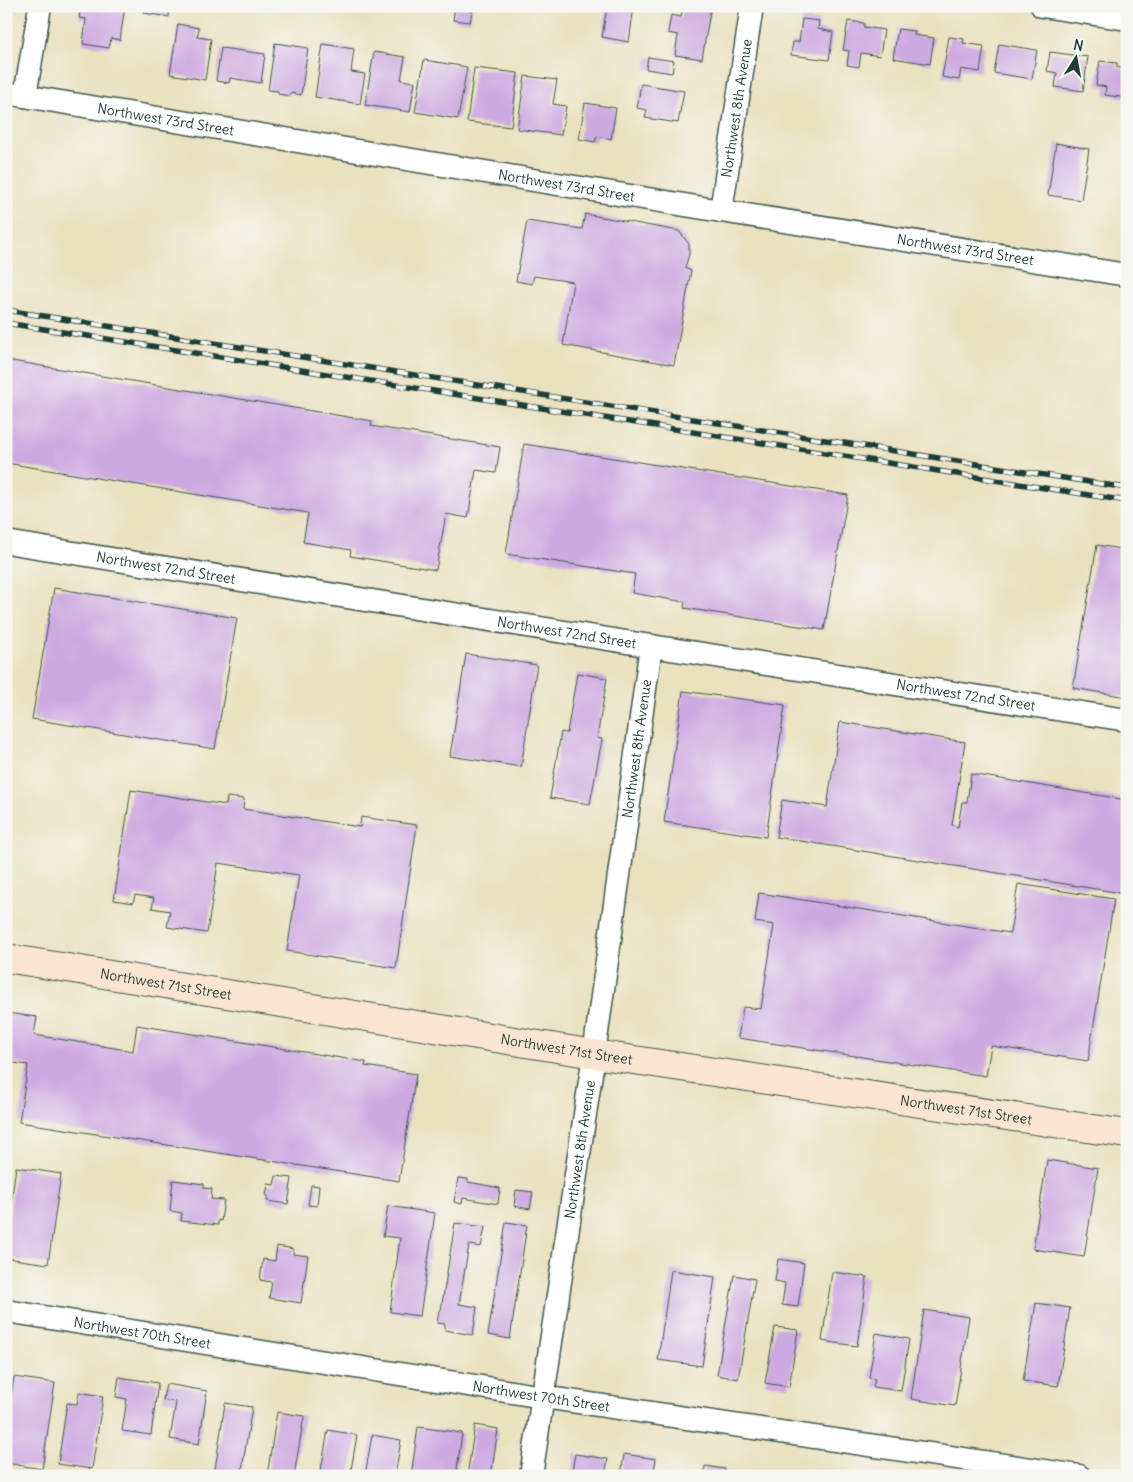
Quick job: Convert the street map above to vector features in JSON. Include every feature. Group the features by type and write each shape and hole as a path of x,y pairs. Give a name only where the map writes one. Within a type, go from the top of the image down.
{"street":[{"path":"16,94 40,6"},
{"name":"Northwest 8th Avenue","path":"721,211 752,6"},
{"path":"1042,6 1127,19"},
{"name":"Northwest 73rd Street","path":"16,94 721,211 1127,275"},
{"name":"Northwest 72nd Street","path":"6,542 651,646 1127,720"},
{"name":"Northwest 8th Avenue","path":"531,1476 594,1054 651,646"},
{"name":"Northwest 71st Street","path":"6,958 594,1054 1127,1134"},
{"name":"Northwest 70th Street","path":"6,1311 543,1397 1079,1476"}],"building":[{"path":"81,6 125,6 120,40 111,38 109,48 83,44 86,19 79,18"},
{"path":"145,6 170,6 169,17 144,13"},
{"path":"455,6 473,6 470,22 453,20"},
{"path":"607,6 634,6 629,42 602,37"},
{"path":"683,6 711,6 702,59 675,55 678,35 668,33 671,15 681,17"},
{"path":"802,19 819,21 818,29 833,32 829,60 791,55 793,42 799,42"},
{"path":"848,21 864,23 864,27 884,30 880,56 861,53 859,67 847,65 849,51 843,50"},
{"path":"178,24 199,28 197,37 211,39 205,80 170,74"},
{"path":"898,29 915,31 914,35 934,38 930,64 893,58"},
{"path":"949,37 964,39 963,43 984,46 980,72 961,69 959,80 942,77"},
{"path":"275,43 308,48 301,95 290,93 290,96 278,94 278,91 268,90"},
{"path":"323,44 354,49 351,72 365,74 360,104 315,97"},
{"path":"999,44 1037,50 1032,79 994,73"},
{"path":"221,48 265,54 261,83 230,78 229,83 216,81"},
{"path":"374,52 405,57 401,80 415,82 410,112 365,105"},
{"path":"1050,52 1088,57 1083,91 1055,87 1057,73 1047,71"},
{"path":"648,57 674,61 672,73 646,69"},
{"path":"424,60 467,67 458,119 415,112"},
{"path":"1100,61 1117,63 1117,67 1127,69 1127,98 1105,95 1106,87 1096,85"},
{"path":"474,68 518,73 511,127 467,122"},
{"path":"525,76 557,80 553,104 566,106 561,135 517,129"},
{"path":"641,84 684,91 678,123 645,118 647,110 637,108"},
{"path":"585,103 616,108 611,139 597,136 595,142 579,139"},
{"path":"1056,143 1089,149 1081,200 1048,195"},
{"path":"585,214 679,231 689,244 689,254 685,268 691,271 674,365 563,345 573,282 534,276 532,284 516,281 527,221 582,229"},
{"path":"6,360 372,421 371,426 500,447 496,473 476,470 468,518 446,514 436,570 350,556 351,550 303,542 308,513 6,463"},
{"path":"524,444 848,495 824,630 684,608 685,602 632,593 635,574 506,554"},
{"path":"1097,545 1127,550 1127,697 1073,688"},
{"path":"54,588 237,618 215,749 32,719"},
{"path":"466,654 537,665 521,767 450,756"},
{"path":"577,673 607,678 597,738 602,739 590,804 550,798 561,732 567,733"},
{"path":"683,691 785,705 766,837 664,822"},
{"path":"840,722 965,742 952,825 958,827 962,802 967,802 971,774 1127,800 1127,894 776,837 782,800 827,807"},
{"path":"131,790 226,805 227,797 244,799 243,809 360,827 361,817 417,825 396,968 287,951 299,875 218,863 207,933 167,927 170,911 152,908 154,898 135,895 133,903 114,900"},
{"path":"1018,884 1114,899 1088,1061 991,1046 986,1076 738,1038 743,1007 761,1009 774,925 755,922 759,893 1010,933"},
{"path":"6,1013 37,1017 34,1035 133,1051 137,1025 366,1062 365,1066 416,1074 399,1181 19,1122 28,1065 6,1062"},
{"path":"1047,1160 1098,1168 1084,1257 1033,1249"},
{"path":"16,1167 61,1174 48,1264 6,1258 6,1239"},
{"path":"276,1176 292,1178 288,1204 267,1201 268,1184 274,1185"},
{"path":"458,1178 468,1179 468,1182 500,1188 498,1204 463,1198 462,1204 454,1202"},
{"path":"173,1180 204,1184 204,1188 212,1189 211,1199 224,1200 221,1221 218,1220 218,1225 181,1221 182,1213 170,1211"},
{"path":"311,1185 319,1186 317,1206 308,1205"},
{"path":"516,1190 533,1192 530,1209 514,1206"},
{"path":"388,1206 435,1213 420,1316 390,1312 400,1238 383,1236"},
{"path":"506,1222 527,1225 510,1339 488,1335"},
{"path":"455,1223 485,1227 481,1247 469,1245 459,1304 477,1307 473,1335 445,1330 445,1324 437,1323 439,1310 441,1310"},
{"path":"277,1246 294,1249 293,1254 308,1256 301,1303 269,1298 272,1282 260,1280 263,1259 275,1261"},
{"path":"778,1259 804,1263 798,1307 782,1305 785,1283 775,1281"},
{"path":"671,1270 715,1277 702,1366 658,1360"},
{"path":"832,1272 867,1277 857,1346 822,1341"},
{"path":"734,1275 755,1279 738,1379 717,1375"},
{"path":"1036,1303 1070,1308 1058,1386 1023,1381"},
{"path":"924,1310 969,1317 955,1406 911,1399"},
{"path":"775,1327 798,1330 789,1387 765,1383"},
{"path":"876,1333 909,1339 901,1391 873,1387 875,1379 869,1378"},
{"path":"14,1377 55,1383 42,1469 6,1463 6,1428"},
{"path":"119,1377 158,1383 151,1435 122,1431 127,1399 116,1397"},
{"path":"166,1384 207,1391 199,1444 170,1439 176,1402 163,1400"},
{"path":"79,1392 103,1396 92,1469 58,1464 67,1403 77,1404"},
{"path":"225,1403 252,1407 241,1476 214,1476"},
{"path":"277,1412 304,1416 294,1476 267,1476"},
{"path":"475,1425 498,1429 491,1476 467,1476"},
{"path":"418,1427 462,1433 456,1476 411,1476"},
{"path":"328,1430 357,1435 350,1476 320,1476"},
{"path":"372,1435 401,1440 395,1476 365,1476"},
{"path":"575,1454 608,1459 605,1476 571,1476"},
{"path":"624,1454 656,1459 653,1476 621,1476"},
{"path":"705,1466 725,1469 724,1476 704,1476"}],"railway":[{"path":"6,310 1127,488"},
{"path":"6,323 1127,501"}]}
